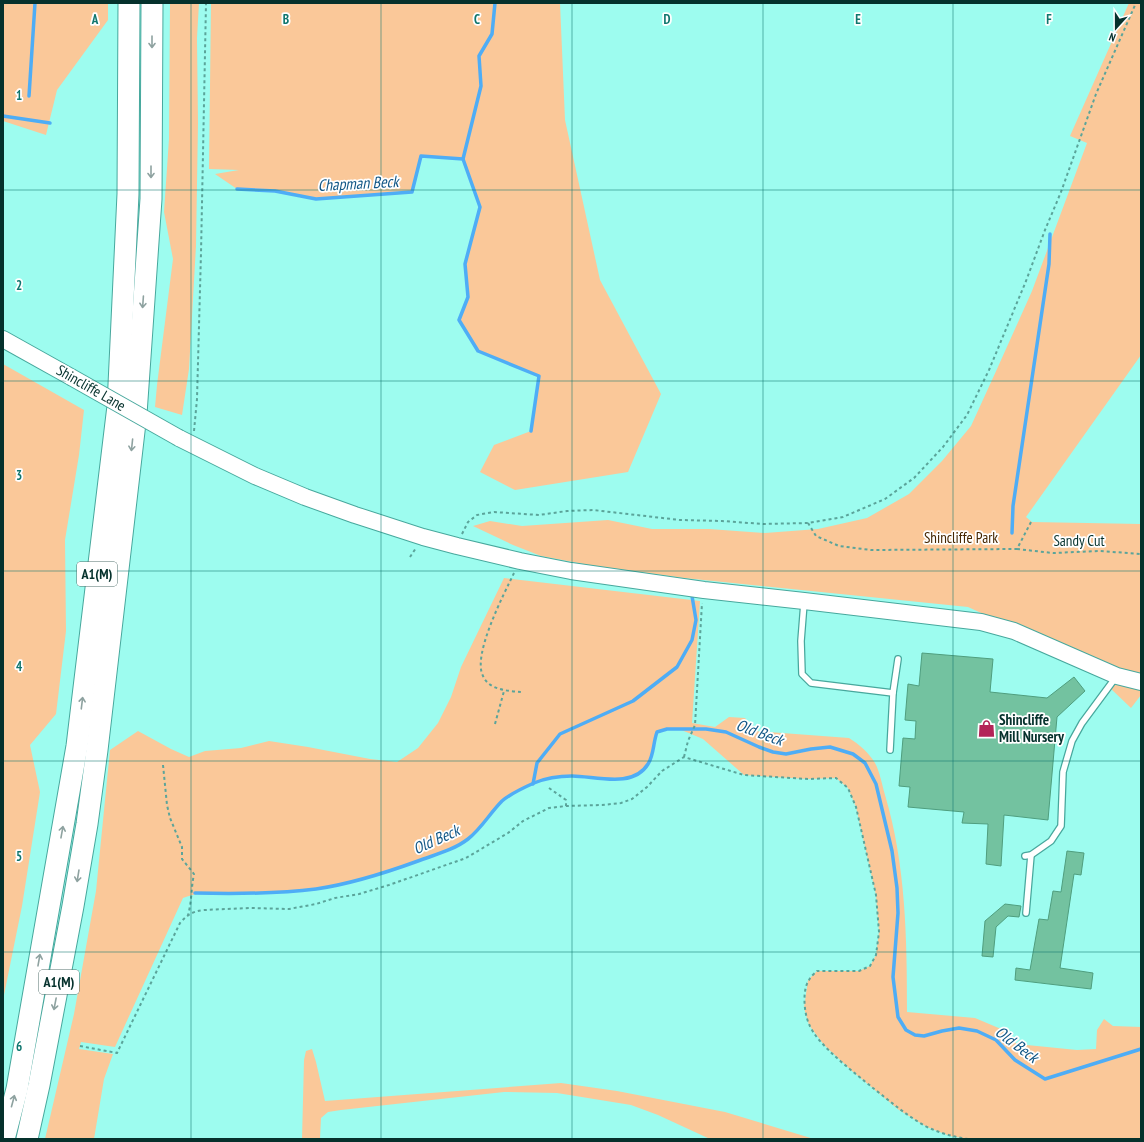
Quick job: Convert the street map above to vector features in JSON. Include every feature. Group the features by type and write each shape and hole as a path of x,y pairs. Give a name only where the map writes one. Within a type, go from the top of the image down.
{"highway":[{"name":"A1(M)","path":"4,1139 17,1089 77,746 118,406 128,194 129,3"},
{"name":"A1(M)","path":"27,1139 41,1077 88,816 136,414 151,199 152,3"}],"main road":[{"name":"Shincliffe Lane","path":"3,338 185,441 255,476 305,497 423,537 520,561 571,571 704,590 981,622 1014,631 1117,676 1141,682"}],"lane":[{"path":"804,601 801,641 802,674 812,683 893,693"},
{"path":"890,750 893,693 898,659"},
{"path":"1024,856 1031,855 1051,841 1061,826 1063,772 1072,742 1082,723 1117,676"},
{"path":"1026,913 1031,855"}],"path":[{"path":"185,441 195,426 197,399 205,108 206,3"},
{"path":"457,546 459,538 468,522 477,515 494,512 540,515 567,511 593,510 680,520 763,524 808,523 843,517 885,499 914,478 942,447 967,415 989,370 1026,281 1069,170 1096,94 1136,3"},
{"path":"1017,549 1031,522"},
{"name":"Sandy Cut","path":"808,523 816,536 839,546 864,549 1017,549 1053,553 1100,551 1141,554"},
{"path":"520,561 482,647 480,664 483,677 492,686 504,691 521,692"},
{"path":"80,1046 117,1053 180,923 188,915 204,910 250,908 289,909 316,904 334,898 359,894 389,886 466,858 508,833 523,821 549,808 566,806 602,806 621,803 632,799 647,787 662,771 684,757 688,741 695,725 699,643 704,590"},
{"path":"495,724 504,691"},
{"path":"684,757 744,775 808,779 836,778 848,788 856,807 876,895 879,932 876,955 870,966 859,971 817,971 808,980 804,1008 809,1025 824,1045 852,1071 899,1110 927,1127 950,1136 968,1139"},
{"path":"163,765 166,799 170,818 182,847 182,859 194,874 191,888 191,905 188,915"},
{"path":"549,788 566,800 566,806"}],"green space":[{"path":"3,3 108,3 108,20 57,90 46,135 3,121"},
{"path":"170,3 199,3 197,38 198,123 196,246 189,369 182,415 155,407 173,259 164,212 169,139"},
{"path":"211,3 560,3 565,120 600,280 661,394 628,472 515,490 480,472 494,445 531,431 539,376 478,351 459,320 468,297 465,264 480,207 463,159 421,156 412,192 316,199 275,191 237,189 215,174 239,170 209,169"},
{"name":"Shincliffe Park","path":"1129,3 1141,3 1141,355 1026,517 1032,522 1141,524 1141,695 1131,708 1109,687 1117,675 968,607 684,578 589,565 541,556 513,545 473,526 490,521 522,526 608,520 652,529 709,529 765,533 818,529 867,518 909,494 942,461 971,426 1032,291 1087,143 1070,136"},
{"path":"3,364 84,410 79,455 65,540 66,631 56,714 30,745 40,792 22,906 3,1000"},
{"path":"504,578 700,601 692,723 715,727 729,717 745,718 754,731 849,738 864,749 875,763 880,774 892,821 901,875 906,930 907,1012 975,1018 1001,1029 1017,1044 1077,1050 1096,1049 1097,1030 1104,1019 1113,1026 1141,1027 1141,1139 968,1139 950,1136 927,1127 899,1110 852,1071 824,1045 809,1025 804,1008 808,980 817,971 859,971 870,966 876,955 879,932 876,895 856,807 848,788 836,778 808,779 744,775 703,739 679,729 667,729 657,732 650,760 640,773 615,779 557,776 545,779 511,795 498,806 476,832 457,846 395,869 335,886 261,894 211,893 192,895 183,898 115,1047 81,1042 79,1049 113,1054 104,1079 94,1139 45,1139 74,1014 96,891 110,750 138,731 189,757 205,751 241,748 269,741 370,759 397,762 418,748 438,723 451,697 461,667"},
{"path":"312,1049 325,1101 561,1083 617,1091 725,1112 814,1139 710,1139 658,1115 631,1105 557,1093 504,1092 328,1112 321,1118 320,1139 302,1139 304,1060 306,1051"}],"building":[{"name":"Shincliffe Mill Nursery","path":"922,653 993,659 990,692 1047,698 1074,677 1085,691 1057,717 1048,820 1004,815 1001,866 986,864 988,824 962,823 964,812 908,807 910,787 899,786 903,738 915,739 916,721 905,720 908,684 919,686"},
{"path":"1067,851 1084,853 1081,875 1074,874 1060,968 1093,973 1091,989 1015,980 1016,968 1030,970 1039,919 1048,920 1053,891 1061,892"},
{"path":"1005,904 1021,906 1019,917 1008,916 996,927 993,957 982,956 985,921"}],"waterway":[{"path":"29,96 35,3"},
{"path":"463,159 481,86 479,56 492,34 495,3"},
{"name":"Chapman Beck","path":"3,116 50,123"},
{"name":"Chapman Beck","path":"237,189 275,191 316,199 412,192 421,156 463,159 480,207 465,264 468,297 459,320 478,351 539,376 531,431"},
{"path":"1012,533 1013,506 1049,264 1050,234"},
{"path":"533,784 537,763 560,734 633,701 677,667 692,640 696,620 692,596"},
{"name":"Old Beck","path":"195,893 226,894 286,892 329,887 380,874 444,852 468,839 477,831 502,801 534,783 562,776 623,779 641,772 650,760 657,732 667,729 706,729 726,732 759,747 773,752 786,754 830,747 853,754 865,763 876,784 892,851 897,888 898,913 893,977 898,1017 906,1030 915,1035 924,1036 959,1028 977,1031 996,1040 1015,1060 1045,1079 1141,1049"}],"place":[{"name":"Shincliffe Mill Nursery","path":"986,729"}]}
